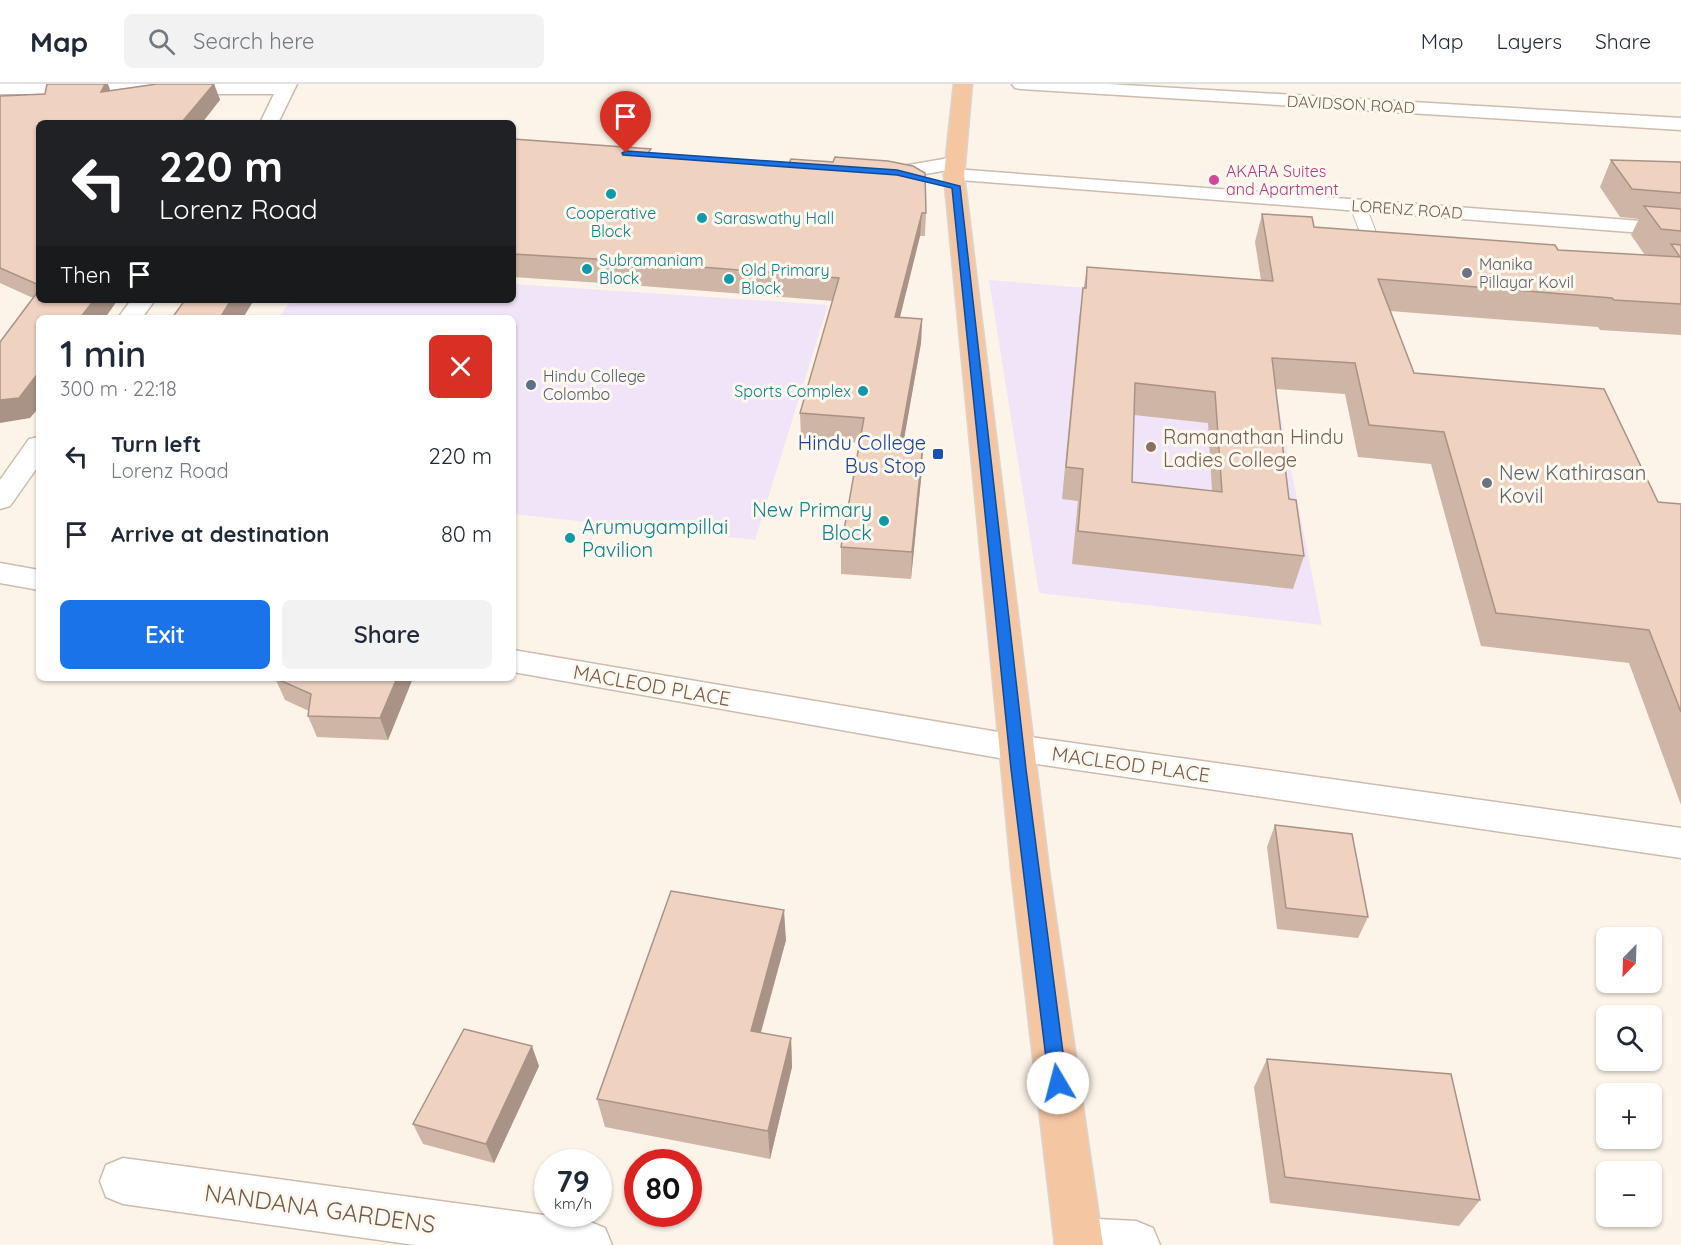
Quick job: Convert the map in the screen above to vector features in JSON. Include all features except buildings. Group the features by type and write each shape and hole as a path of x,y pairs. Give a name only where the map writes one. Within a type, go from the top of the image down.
{"highway":[{"path":"963,84 955,175 1016,748 1079,1243"}],"street":[{"name":"DAVIDSON ROAD","path":"1021,84 1681,124"},
{"path":"0,89 286,86 269,120"},
{"name":"LORENZ ROAD","path":"874,171 955,175 1681,230"},
{"path":"0,500 36,449"},
{"path":"0,573 36,579"},
{"name":"MACLEOD PLACE","path":"516,662 1016,748 1681,843"},
{"name":"NANDANA GARDENS","path":"123,1181 588,1245"},
{"path":"1079,1243 1136,1245"}],"lane":[{"path":"1348,242 1378,244 1358,206"}],"shaded area":[{"name":"Ramanathan Hindu Ladies College","path":"989,280 1258,302 1322,625 1039,593"},
{"path":"516,284 828,305 755,540 516,514 516,315 280,315 290,303 516,303"}],"place":[{"name":"AKARA Suites and Apartment","path":"1214,180"},
{"name":"Cooperative Block","path":"611,194"},
{"name":"Saraswathy Hall","path":"702,218"},
{"name":"Subramaniam Block","path":"587,269"},
{"name":"Manika Pillayar Kovil","path":"1467,273"},
{"name":"Old Primary Block","path":"729,279"},
{"name":"Hindu College Colombo","path":"531,385"},
{"name":"Sports Complex","path":"863,391"},
{"name":"Ramanathan Hindu Ladies College","path":"1151,447"},
{"name":"Hindu College Bus Stop","path":"938,454"},
{"name":"New Kathirasan Kovil","path":"1487,483"},
{"name":"New Primary Block","path":"884,521"},
{"name":"Arumugampillai Pavilion","path":"570,538"}],"route":[{"path":"626,153 897,173 956,186 1031,878 1058,1083"}]}
